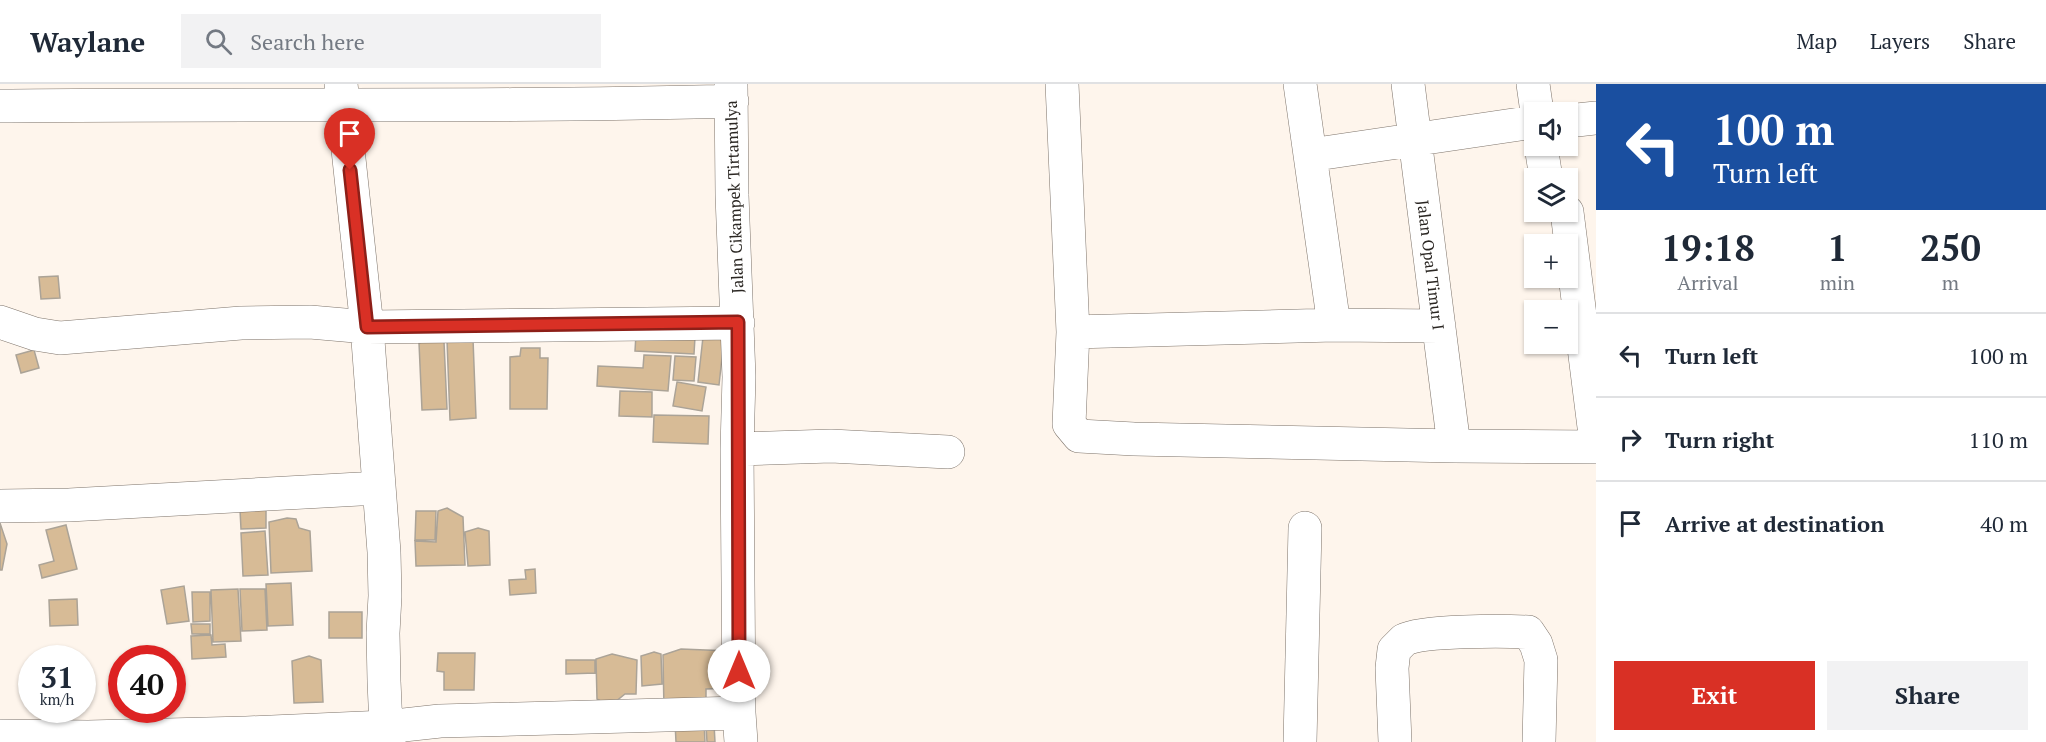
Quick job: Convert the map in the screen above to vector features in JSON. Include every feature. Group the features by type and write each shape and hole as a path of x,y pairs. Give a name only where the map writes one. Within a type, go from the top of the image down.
{"street":[{"path":"1062,84 1073,332 1069,424 1078,436 1454,446 1590,429"},
{"path":"1300,84 1334,325"},
{"name":"Jalan Opal Timur I","path":"1408,84 1454,446"},
{"path":"1533,84 1536,102"},
{"path":"1551,84 1554,102"},
{"path":"0,106 341,94 546,104 731,92"},
{"name":"Jalan Cikampek Tirtamulya","path":"731,92 732,195 739,377 737,449 740,727"},
{"path":"341,94 367,327 385,596 383,633 388,734"},
{"path":"1578,120 1596,118"},
{"path":"1310,155 1524,124"},
{"path":"1568,222 1590,429"},
{"path":"0,322 35,334 60,338 241,323 310,322 367,327 738,322"},
{"path":"1073,332 1334,325 1439,326"},
{"path":"1572,354 1590,429"},
{"path":"737,449 831,446 948,452"},
{"path":"0,506 69,505 378,488"},
{"path":"1300,742 1305,528"},
{"path":"1395,742 1392,668 1394,650 1405,640 1433,634 1513,632 1528,632 1536,644 1541,660 1539,742"},
{"path":"0,736 388,734 440,721 740,727"}],"building":[{"path":"58,276 60,298 41,299 39,277"},
{"path":"636,334 695,337 694,354 635,351"},
{"path":"435,337 444,342 447,409 422,410 419,343"},
{"path":"703,337 724,339 719,385 698,382"},
{"path":"473,339 476,418 450,420 447,340"},
{"path":"521,348 540,348 540,358 548,358 547,409 510,409 510,357 520,356"},
{"path":"34,350 39,368 21,373 16,355"},
{"path":"644,355 671,356 668,391 597,386 598,366 643,368"},
{"path":"675,356 696,357 694,381 673,380"},
{"path":"677,382 706,387 702,411 673,406"},
{"path":"620,391 652,392 652,417 619,416"},
{"path":"654,415 709,416 708,444 653,442"},
{"path":"447,508 463,517 465,565 416,566 415,541 436,542 438,511"},
{"path":"240,510 266,510 266,528 241,529"},
{"path":"416,511 436,511 435,540 415,540"},
{"path":"287,518 296,519 299,528 310,531 312,571 271,573 269,522"},
{"path":"0,523 7,544 2,570 0,570"},
{"path":"66,525 77,569 42,578 39,565 54,561 46,530"},
{"path":"478,528 489,531 490,565 468,566 465,532"},
{"path":"265,531 268,575 243,576 241,533"},
{"path":"535,569 536,593 510,595 509,580 526,579 525,570"},
{"path":"291,583 293,625 268,626 266,584"},
{"path":"184,586 189,621 167,624 161,590"},
{"path":"238,589 241,641 213,642 211,590"},
{"path":"240,589 265,589 267,630 242,631"},
{"path":"192,592 210,592 210,621 193,622"},
{"path":"77,599 78,625 50,626 49,600"},
{"path":"329,612 362,612 362,638 329,638"},
{"path":"191,624 210,624 210,634 192,634"},
{"path":"211,635 212,645 225,644 226,657 192,659 191,636"},
{"path":"681,649 730,651 731,688 706,689 706,710 664,711 663,655"},
{"path":"654,652 661,654 662,684 642,686 641,656"},
{"path":"438,653 475,653 474,690 444,690 444,672 437,671"},
{"path":"612,654 637,660 636,694 625,694 610,706 597,699 596,659"},
{"path":"309,656 321,660 323,702 294,703 292,661"},
{"path":"566,660 595,660 595,673 566,674"},
{"path":"704,721 705,742 676,742 675,722"},
{"path":"714,724 715,742 707,742 706,725"}],"route":[{"path":"350,170 367,327 576,326 738,322 739,671"}]}
